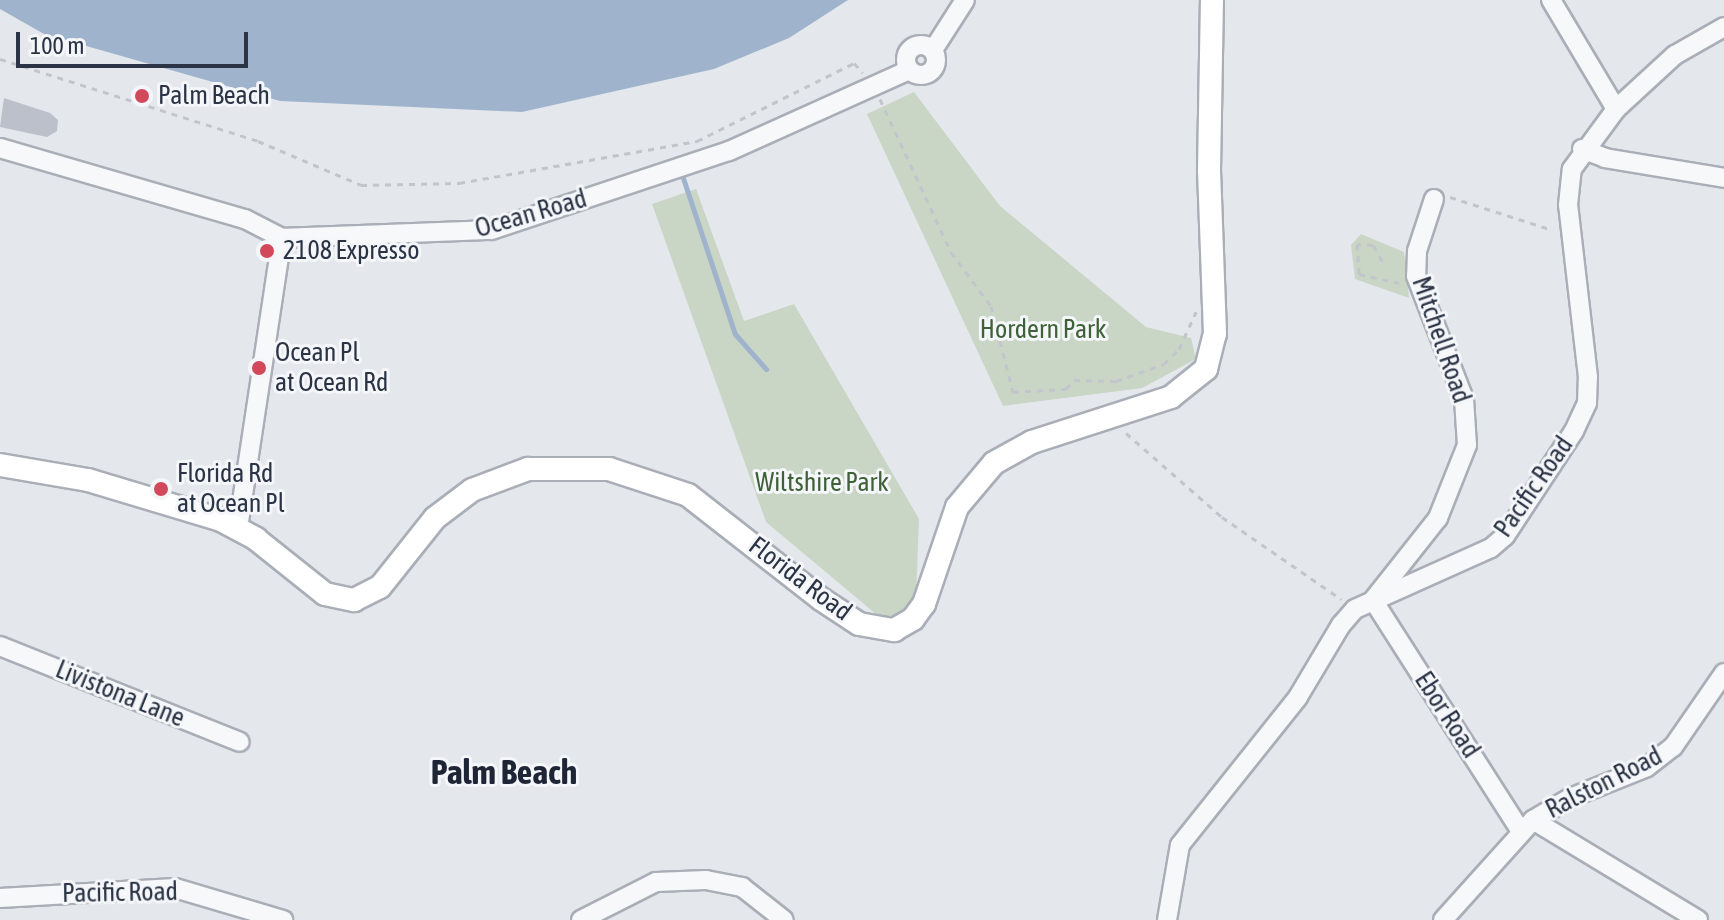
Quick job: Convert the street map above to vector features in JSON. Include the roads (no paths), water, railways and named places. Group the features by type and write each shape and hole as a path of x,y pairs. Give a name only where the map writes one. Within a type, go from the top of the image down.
{"main road":[{"name":"Florida Road","path":"0,465 88,480 238,528 325,594 354,600 380,587 435,518 472,490 528,469 609,469 688,495 821,599 859,624 894,630 913,619 924,604 957,507 994,463 1032,442 1187,388 1206,369 1213,352 1212,0"}],"street":[{"name":"Ocean Road","path":"0,148 245,219 282,238 491,230 665,175 876,88 909,70 905,58 911,47 923,44 933,50 965,0"},
{"path":"1551,0 1616,109"},
{"name":"Pacific Road","path":"1167,920 1180,845 1298,697 1355,609 1456,565 1505,536 1574,431 1587,403 1588,377 1571,236 1569,180 1582,149 1616,109 1675,55 1724,27"},
{"path":"1582,149 1605,158 1724,178"},
{"name":"Mitchell Road","path":"1373,600 1438,518 1467,445 1464,399 1416,276 1417,251 1434,199"},
{"path":"238,528 282,238"},
{"name":"Ebor Road","path":"1373,600 1527,826 1698,920"},
{"name":"Livistona Lane","path":"0,646 240,742"},
{"name":"Ralston Road","path":"1443,920 1527,826 1570,798 1647,767 1673,747 1724,673"},
{"path":"581,920 656,882 706,880 742,887 784,920"},
{"name":"Pacific Road","path":"0,898 175,888 283,920"}],"water":[{"path":"0,0 848,0 789,38 714,69 522,112 280,101 44,34 0,9"}],"waterway":[{"path":"683,178 735,334 766,369"}],"place":[{"name":"Palm Beach","path":"142,96"},
{"name":"2108 Expresso","path":"267,251"},
{"name":"Ocean Pl at Ocean Rd","path":"259,368"},
{"name":"Florida Rd at Ocean Pl","path":"161,489"}],"district":[{"name":"Palm Beach","path":"504,772"}],"park label":[{"name":"Hordern Park","path":"1043,330"},
{"name":"Wiltshire Park","path":"822,483"}]}
